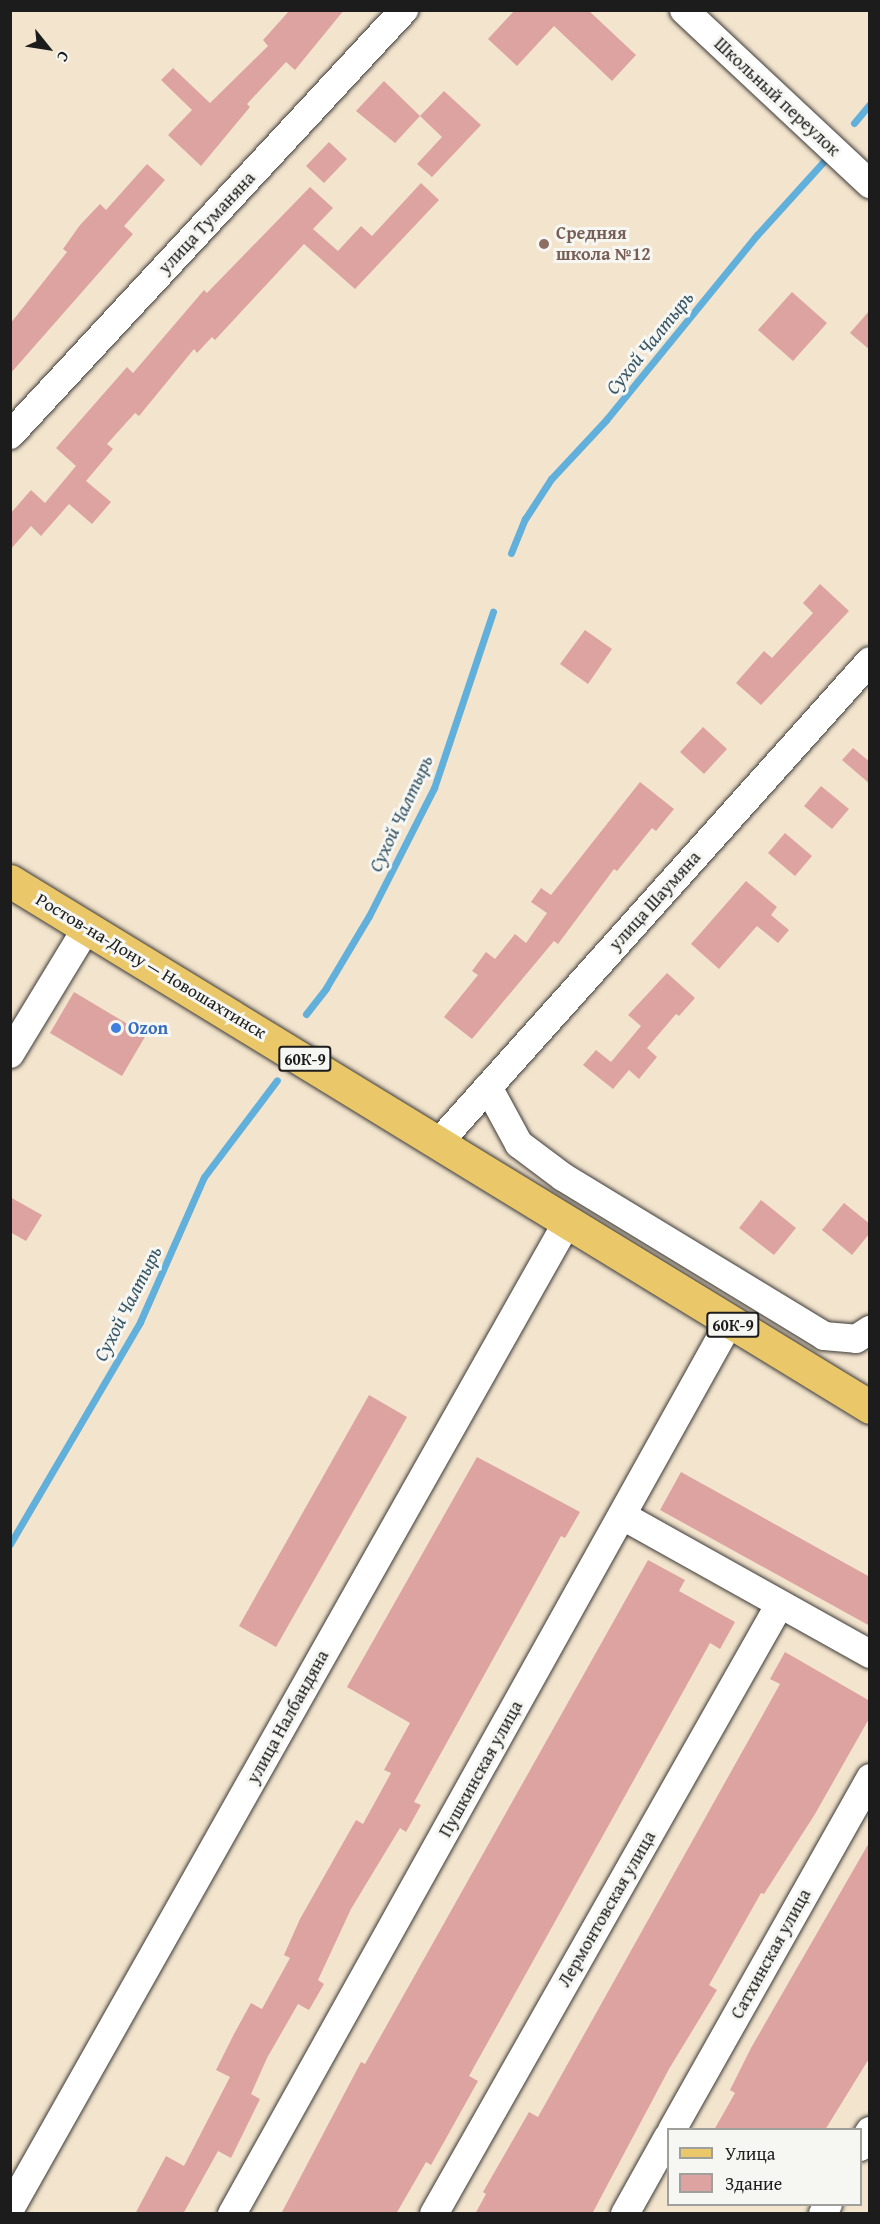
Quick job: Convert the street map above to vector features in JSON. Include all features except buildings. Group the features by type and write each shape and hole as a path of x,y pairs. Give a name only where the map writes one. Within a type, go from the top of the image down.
{"main road":[{"name":"Ростов-на-Дону — Новошахтинск","path":"10,881 440,1141 597,1242 870,1407"},
{"name":"Ростов-на-Дону — Новошахтинск","path":"10,895 565,1226 597,1242"}],"street":[{"name":"улица Туманяна","path":"10,435 404,10"},
{"name":"Школьный переулок","path":"684,10 870,184"},
{"name":"улица Шаумяна","path":"440,1141 870,661"},
{"path":"10,1053 81,937"},
{"path":"488,1087 519,1144 563,1177 824,1336 856,1339 870,1330"},
{"name":"улица Налбандяна","path":"10,2209 565,1226"},
{"name":"Пушкинская улица","path":"232,2214 729,1323"},
{"path":"622,1516 870,1654"},
{"name":"Лермонтовская улица","path":"434,2214 780,1604"},
{"name":"Сатхинская улица","path":"673,2128 870,1778"},
{"path":"862,2145 870,2131"},
{"path":"626,2214 667,2141"}],"waterway":[{"name":"Сухой Чалтырь","path":"854,123 870,104"},
{"name":"Сухой Чалтырь","path":"511,553 525,519 551,479 606,420 757,235 825,160"},
{"name":"Сухой Чалтырь","path":"306,1014 326,988 369,916 434,788 493,612"},
{"name":"Сухой Чалтырь","path":"10,1544 140,1322 204,1177 277,1080"}],"place":[{"name":"Средняя школа №12","path":"544,244"},
{"name":"Ozon","path":"116,1028"}]}
